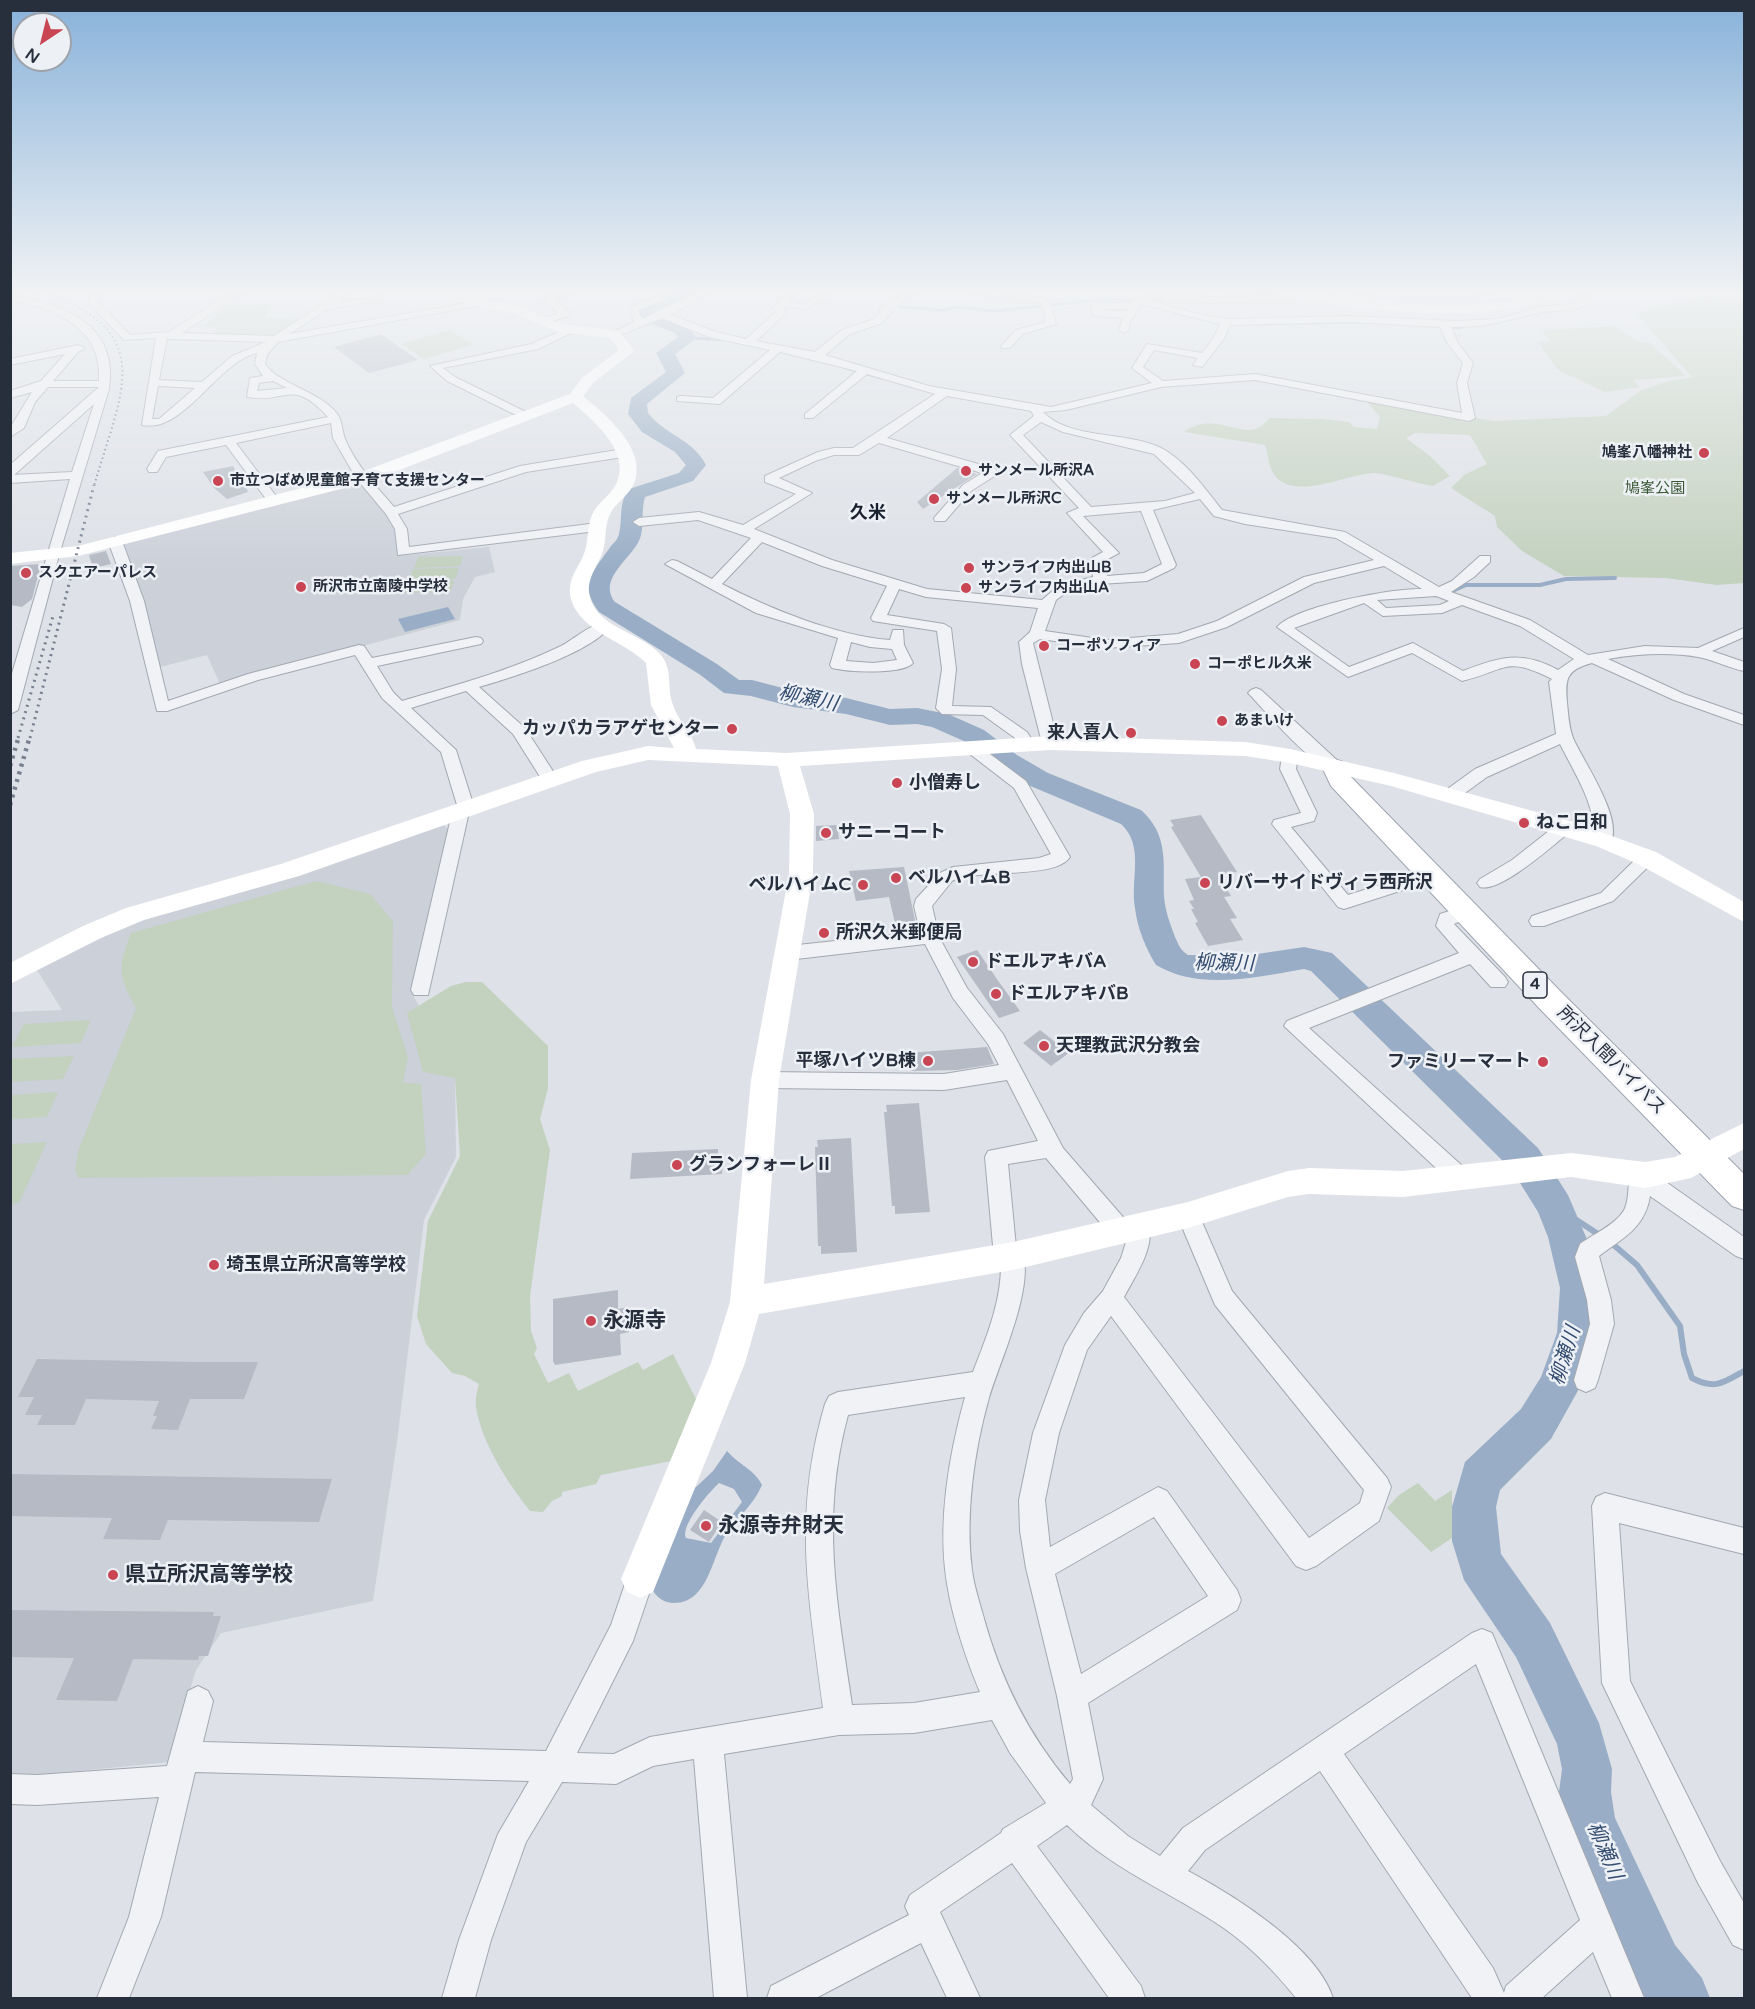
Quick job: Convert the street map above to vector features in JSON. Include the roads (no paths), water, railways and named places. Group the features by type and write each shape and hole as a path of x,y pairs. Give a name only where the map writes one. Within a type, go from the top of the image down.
{"main road":[{"name":"所沢入間バイパス","path":"1334,767 1340,780 1465,912 1724,1147 1744,1196"},
{"name":"所沢入間バイパス","path":"1334,767 1358,783 1724,1147 1744,1172"}],"street":[{"path":"10,434 20,426 25,408 45,383"},
{"path":"10,710 52,555 105,383"},
{"path":"206,385 154,383 146,423 162,422 206,385 208,383"},
{"path":"253,383 251,395 300,390"},
{"path":"284,383 321,402 336,419 339,438 362,478 391,512 401,529 403,552 597,528"},
{"path":"459,383 526,416"},
{"path":"10,559 52,555 115,541 362,478 575,397 586,383"},
{"path":"681,399 716,402 738,383"},
{"path":"809,416 850,383"},
{"path":"909,383 1037,413 1066,430 1141,445 1158,451 1169,459 1203,495 1211,507 1228,517 1340,536 1440,593 1525,623 1590,659 1679,697 1744,720"},
{"path":"1088,511 1016,435 1037,413 1171,383"},
{"path":"1288,383 1469,418 1462,383"},
{"path":"10,395 43,385 105,386"},
{"path":"10,472 105,386"},
{"path":"744,530 806,493 769,479 805,460 843,448 855,452 878,439 945,392"},
{"path":"575,397 608,426 628,465 626,483 602,512 596,542 580,582 579,592 587,610 603,627 645,652 655,661 663,708 683,737 686,753"},
{"path":"153,469 162,454 336,419"},
{"path":"878,439 992,472 967,488 940,518"},
{"path":"230,442 273,500"},
{"path":"10,444 40,446"},
{"path":"391,512 524,469 623,453"},
{"path":"10,479 77,475"},
{"path":"1100,580 1099,558 1112,553 1073,513 1166,505 1203,495"},
{"path":"1050,743 1025,646 1026,642 1037,634 1044,604 1058,590 1100,580 1147,577 1169,564 1146,507"},
{"path":"639,522 693,515 744,530 827,563 895,584 939,595 1044,604"},
{"path":"713,586 760,536"},
{"path":"115,541 137,601 162,708 253,677 359,649 387,695 448,750 464,808 421,990"},
{"path":"1485,559 1458,585 1440,593 1397,593 1332,606 1284,627 1348,673 1413,647 1462,677 1498,664 1521,661 1558,676"},
{"path":"1037,634 1060,641 1140,644 1181,637 1222,624 1301,582 1383,562"},
{"path":"672,564 761,610 870,643 897,645"},
{"path":"895,584 878,618 944,628 949,669 944,708 947,711 986,710 1021,735 1019,745"},
{"path":"1367,599 1383,612 1442,609 1460,601"},
{"path":"846,635 837,665 873,667 906,663 897,645 899,622"},
{"path":"401,706 524,669 571,647 603,627"},
{"path":"1744,632 1705,649 1709,656 1744,667"},
{"path":"367,664 476,641"},
{"path":"10,655 28,650"},
{"path":"1558,676 1590,659 1644,651 1744,659"},
{"path":"1558,676 1565,736 1596,798 1605,830 1604,840"},
{"path":"469,686 519,731 550,779"},
{"path":"1256,693 1311,748 1334,767"},
{"path":"1452,794 1481,773 1565,736"},
{"path":"10,975 92,932 135,914 290,870 464,808 624,756 686,753 787,760 1050,743 1228,748 1290,756 1452,794 1565,826 1647,858 1744,913"},
{"path":"964,1998 921,1906 1014,1840 1070,1805 1082,1793 1088,1779 1072,1696 1040,1568 1033,1531 1032,1500 1046,1433 1077,1345 1092,1321 1111,1298 1131,1261 1138,1241 1130,1229 1052,1148 1010,1071 996,1039 960,993 930,937 923,906 925,899 946,877 953,873 1041,864 1061,857 1020,785 975,748"},
{"path":"1290,756 1290,774 1309,813 1308,817 1280,824 1344,903 1431,875"},
{"path":"459,1998 475,1940 514,1834 553,1769 623,1630 640,1579 728,1363 746,1302 765,1080 801,874 802,814 787,760"},
{"path":"1486,883 1518,864 1565,826"},
{"path":"1538,921 1607,897 1647,858"},
{"path":"1465,912 1444,922 1498,982"},
{"path":"788,953 930,937"},
{"path":"1460,1177 1294,1026 1473,955"},
{"path":"765,1080 944,1082 1010,1071"},
{"path":"746,1302 1010,1256 1188,1215 1288,1184 1309,1181 1403,1184 1558,1166 1584,1166 1642,1175 1680,1169 1724,1147"},
{"path":"1052,1148 996,1157 1010,1256 1011,1293 971,1418 962,1474 958,1569 973,1633 998,1704 1028,1755 1070,1805 1115,1846 1163,1876 1224,1909 1259,1934 1317,1998"},
{"path":"1642,1175 1658,1189 1744,1249"},
{"path":"1586,1380 1602,1324 1599,1300 1587,1257 1588,1251 1633,1220 1642,1175"},
{"path":"1111,1298 1306,1556 1370,1512 1378,1487 1223,1298 1188,1215"},
{"path":"839,1720 820,1562 819,1495 828,1439 838,1404 981,1383"},
{"path":"1040,1568 1158,1500 1227,1600 1072,1696"},
{"path":"1744,1541 1605,1506 1616,1683 1709,1872 1744,1934"},
{"path":"1163,1876 1194,1839 1482,1643 1596,1927 1628,1998"},
{"path":"113,1998 145,1917 198,1701"},
{"path":"10,1789 37,1791 181,1768 336,1759 553,1769 616,1769 650,1752 839,1720 914,1718 998,1704"},
{"path":"708,1743 731,1998"},
{"path":"1324,1751 1481,1980 1489,1998"},
{"path":"1014,1840 1129,1998"},
{"path":"783,1998 928,1922"},
{"path":"1518,1998 1596,1927"}],"water":[{"path":"448,607 455,619 405,632 398,619"},
{"path":"727,1451 755,1475 762,1485 751,1504 727,1533 702,1587 686,1601 674,1603 664,1601 652,1589 695,1488 713,1471","holes":["719,1483 734,1489 742,1502 711,1543 686,1538 685,1533 691,1518 714,1487"]}],"waterway":[{"name":"柳瀬川","path":"663,383 638,402 638,414 651,429 688,452 696,465 686,477 636,493 630,511 630,536 599,580 600,598 607,607 708,669 733,688 752,688 793,699 846,706 890,717 917,716 939,720 975,736 1007,761 1038,779 1131,817 1141,825 1149,847 1150,908 1167,957 1182,966 1244,968 1304,958 1321,961 1525,1159 1555,1206 1567,1237 1580,1288 1577,1333 1559,1387 1536,1424 1481,1478 1474,1507 1475,1541 1480,1564 1533,1640 1581,1741 1587,1769 1585,1792 1589,1821 1655,1965 1682,1998"},
{"path":"1448,593 1466,585 1540,585 1566,579 1615,578"},
{"path":"1555,1206 1601,1236"},
{"path":"1609,1241 1637,1265 1680,1326 1684,1354 1692,1378 1707,1384 1719,1384 1744,1371"}],"railway":[{"path":"94,486 114,420 121,383"},
{"path":"30,738 94,485"},
{"path":"18,738 53,616"},
{"path":"10,766 19,736"},
{"path":"10,805 30,736"}],"place":[{"name":"鳩峯八幡神社","path":"1704,453"},
{"name":"サンメール所沢A","path":"966,471"},
{"name":"市立つばめ児童館子育て支援センター","path":"218,481"},
{"name":"サンメール所沢C","path":"934,499"},
{"name":"サンライフ内出山B","path":"969,568"},
{"name":"スクエアーパレス","path":"26,573"},
{"name":"所沢市立南陵中学校","path":"301,587"},
{"name":"サンライフ内出山A","path":"966,588"},
{"name":"コーポソフィア","path":"1044,646"},
{"name":"コーポヒル久米","path":"1195,664"},
{"name":"あまいけ","path":"1222,721"},
{"name":"カッパカラアゲセンター","path":"732,729"},
{"name":"来人喜人","path":"1131,733"},
{"name":"小僧寿し","path":"897,783"},
{"name":"ねこ日和","path":"1524,823"},
{"name":"サニーコート","path":"826,833"},
{"name":"ベルハイムB","path":"896,878"},
{"name":"リバーサイドヴィラ西所沢","path":"1205,883"},
{"name":"ベルハイムC","path":"863,885"},
{"name":"所沢久米郵便局","path":"824,933"},
{"name":"ドエルアキバA","path":"973,962"},
{"name":"ドエルアキバB","path":"996,994"},
{"name":"天理教武沢分教会","path":"1044,1046"},
{"name":"平塚ハイツB棟","path":"928,1061"},
{"name":"ファミリーマート","path":"1543,1062"},
{"name":"グランフォーレⅡ","path":"677,1165"},
{"name":"埼玉県立所沢高等学校","path":"214,1265"},
{"name":"永源寺","path":"591,1321"},
{"name":"永源寺弁財天","path":"706,1526"},
{"name":"県立所沢高等学校","path":"113,1575"}],"district":[{"name":"久米","path":"868,513"}],"park label":[{"name":"鳩峯公園","path":"1655,489"}]}
